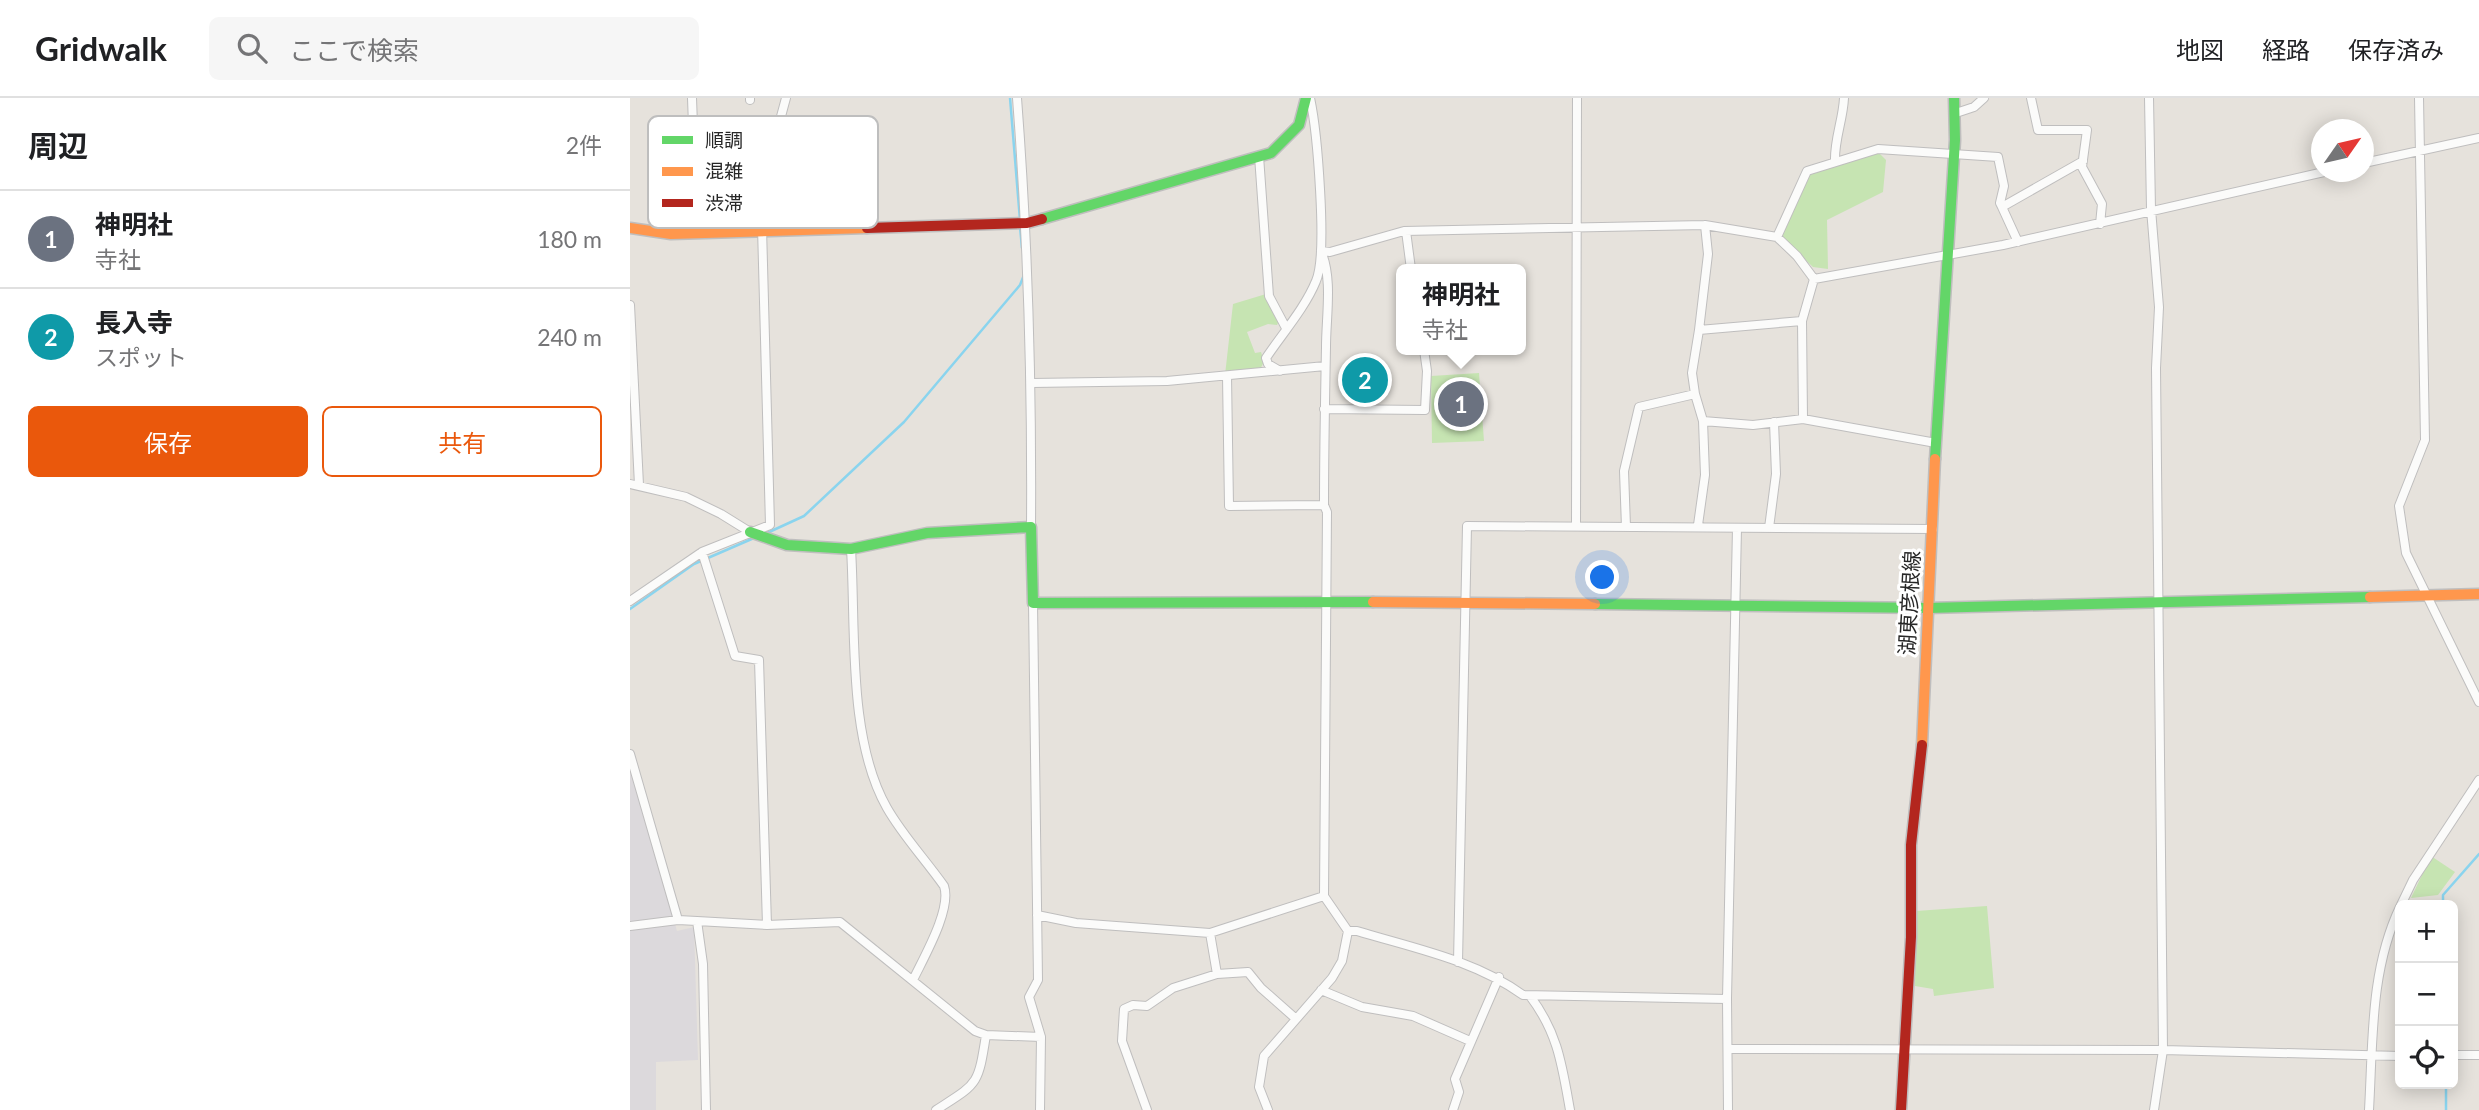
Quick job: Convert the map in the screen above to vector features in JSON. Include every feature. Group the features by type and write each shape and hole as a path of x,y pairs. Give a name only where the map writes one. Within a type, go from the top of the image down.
{"street":[{"path":"692,98 693,116"},
{"path":"1017,98 1027,223 1032,383 1031,527 1038,981 1029,997 1041,1037 1040,1110"},
{"path":"630,228 671,234 764,233 1027,223 1271,153 1299,125 1308,98"},
{"path":"1280,371 1268,364 1266,358 1317,280 1321,251 1316,127 1308,98"},
{"path":"1576,526 1577,98"},
{"path":"1835,162 1835,142 1842,121 1844,98"},
{"name":"湖東彦根線","path":"1901,1110 1911,937 1911,845 1924,730 1927,608 1954,156 1954,98"},
{"path":"1956,113 1974,107 1984,98"},
{"path":"2031,98 2038,130 2087,130 2082,167 2102,204 2100,224"},
{"path":"2149,98 2151,209 2159,307 2156,368 2163,1050 2154,1110"},
{"path":"2419,98 2426,440 2399,506 2406,553 2479,702"},
{"path":"783,116 788,99"},
{"path":"2374,161 2479,138"},
{"path":"1777,237 1807,171 1878,149 1998,157 2004,186 2000,203 2018,242"},
{"path":"1259,156 1269,296 1286,328"},
{"path":"2002,207 2082,161"},
{"path":"1814,279 2018,242 2100,224 2151,209 2311,175"},
{"path":"1321,251 1330,252 1406,231 1705,225 1777,237 1797,256 1814,279"},
{"path":"1698,526 1705,474 1703,421 1692,373 1708,254 1705,225"},
{"path":"670,228 671,234"},
{"path":"630,601 704,556 750,532 770,525 764,228"},
{"path":"1406,231 1411,264"},
{"path":"1268,1110 1259,1087 1264,1056 1342,961 1348,931 1324,896 1326,265 1321,251"},
{"path":"1803,419 1802,321 1814,279"},
{"path":"630,305 634,484 686,497 722,514 750,532 806,548 851,549 927,533 1031,527"},
{"path":"1699,330 1802,321"},
{"path":"1324,408 1425,410 1427,372 1425,355"},
{"path":"1032,383 1167,381 1325,366"},
{"path":"1227,376 1229,506 1324,505"},
{"path":"1626,527 1624,471 1639,407 1695,394"},
{"path":"1703,421 1752,425 1803,419 1936,443"},
{"path":"1769,528 1776,474 1774,422"},
{"path":"1458,962 1467,526 1933,529"},
{"path":"1728,1110 1727,999 1737,528"},
{"path":"851,549 859,706 875,780 886,807 944,886 947,895 938,927 913,980"},
{"path":"704,556 736,656 758,660 767,925"},
{"path":"1033,603 1327,601 1927,608 2479,594"},
{"path":"630,754 678,920"},
{"path":"2404,900 2413,880 2479,780"},
{"path":"1037,915 1076,923 1210,933 1324,896"},
{"path":"2369,1110 2378,974 2389,930 2395,918"},
{"path":"630,926 678,920 767,925 840,922 975,1031 986,1035 1041,1037"},
{"path":"697,921 703,964 706,1110"},
{"path":"1348,931 1357,931 1458,962 1499,977 1530,996 1549,1021 1557,1044 1570,1110"},
{"path":"1210,933 1217,974"},
{"path":"1147,1110 1122,1041 1124,1009 1133,1005 1147,1006 1173,988 1217,974 1248,972 1294,1018"},
{"path":"1453,1110 1459,1092 1455,1079 1499,977"},
{"path":"1321,989 1362,1007 1413,1016 1470,1041"},
{"path":"1530,996 1727,999"},
{"path":"936,1110 974,1085 982,1064 986,1035"},
{"path":"1729,1049 1905,1052 2163,1050 2395,1056"},
{"path":"2458,1055 2479,1055"}],"shaded area":[{"path":"630,762 677,931 694,927 698,1060 656,1062 656,1110 630,1110"}],"green space":[{"path":"1878,152 1886,160 1883,192 1827,220 1828,269 1813,267 1780,236 1810,172"},
{"path":"1266,294 1279,321 1277,325 1268,324 1247,332 1255,353 1261,352 1264,362 1259,371 1225,375 1233,304"},
{"path":"1479,373 1484,441 1432,443 1431,376"},
{"path":"2431,856 2455,872 2438,895 2411,898"},
{"path":"1987,906 1994,988 1934,996 1933,989 1915,986 1916,911"}],"waterway":[{"path":"1010,98 1020,220"},
{"path":"1020,227 1022,248"},
{"path":"767,533 804,516 904,422 1020,285 1024,275"},
{"path":"630,609 694,564 754,538"},
{"path":"2443,900 2443,895 2479,854"},
{"path":"2446,1089 2446,1110"}],"traffic: fast":[{"path":"1042,219 1271,153 1299,125 1306,98"},
{"path":"1935,459 1955,140 1954,98"},
{"path":"750,532 787,545 851,549 927,533 1031,527 1033,603 1373,602"},
{"path":"1595,604 1928,608 2370,597"}],"traffic: slow":[{"path":"630,228 671,234 867,228"},
{"path":"1922,745 1935,459"},
{"path":"2370,597 2479,594"},
{"path":"1373,602 1595,604"}],"traffic: jam":[{"path":"878,228 1027,223 1042,219"},
{"path":"1901,1110 1911,937 1911,845 1922,745"}],"place":[{"name":"長入寺","path":"1365,380"},
{"name":"神明社","path":"1461,404"}]}
